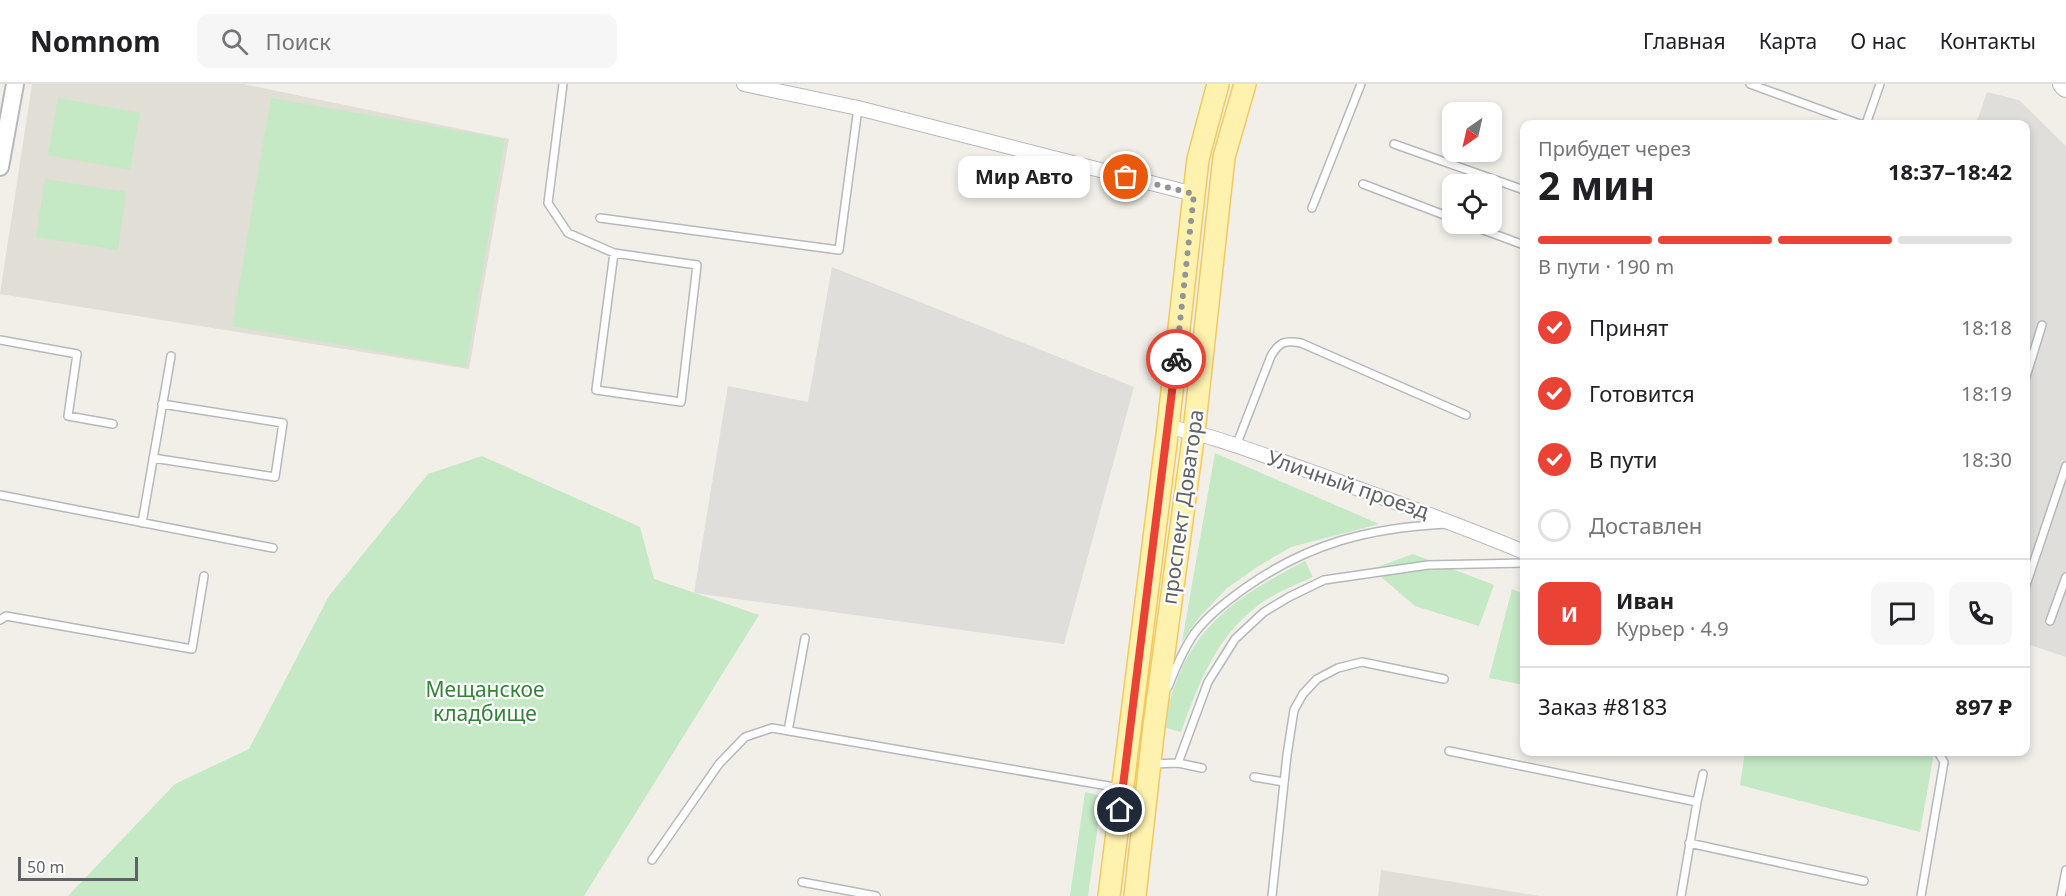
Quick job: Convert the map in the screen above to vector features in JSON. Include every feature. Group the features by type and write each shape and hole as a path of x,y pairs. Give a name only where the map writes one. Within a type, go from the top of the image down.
{"main road":[{"name":"проспект Доватора","path":"1109,896 1168,427 1198,159 1218,84"},
{"name":"проспект Доватора","path":"1135,896 1149,764 1194,432 1224,158 1245,84"},
{"path":"2063,84 2066,87"}],"street":[{"path":"0,166 15,84"},
{"path":"744,84 858,108 1194,194"},
{"name":"Уличный проезд","path":"1168,427 1194,432 1459,524 1520,550"}],"lane":[{"path":"563,84 548,203 568,233 614,254 697,265 681,402 596,390 614,254"},
{"path":"1312,208 1361,84"},
{"path":"1750,84 1849,120"},
{"path":"1867,120 1880,84"},
{"path":"600,218 839,250 858,108"},
{"path":"1394,144 1520,189"},
{"path":"1363,183 1442,214"},
{"path":"1493,234 1520,244"},
{"path":"2030,364 2042,325"},
{"path":"0,340 77,354 68,416 113,424"},
{"path":"1236,446 1271,356 1277,345 1287,340 1301,343 1466,415"},
{"path":"142,523 171,356"},
{"path":"153,458 274,477 276,466 283,423 162,404"},
{"path":"2030,573 2066,466"},
{"path":"0,495 273,548"},
{"path":"1154,726 1177,665 1195,633 1230,598 1270,571 1304,553 1369,533 1407,526 1459,524"},
{"path":"1178,763 1208,682 1235,639 1264,612 1288,597 1323,580 1428,565 1520,563"},
{"path":"0,620 6,616 192,649 204,576"},
{"path":"2050,621 2066,577"},
{"path":"788,731 805,638"},
{"path":"1272,896 1294,710 1303,694 1317,679 1338,668 1362,662 1444,679"},
{"path":"652,860 719,764 745,737 772,728 1123,789"},
{"path":"1449,751 1697,802"},
{"path":"1921,896 1944,762 1940,756"},
{"path":"1149,764 1178,763 1202,768"},
{"path":"1681,896 1703,774"},
{"path":"1254,777 1284,782"},
{"path":"1689,843 1864,881"},
{"path":"2061,896 2066,870"},
{"path":"802,882 876,896"}],"shaded area":[{"path":"32,84 243,84 509,139 469,369 0,294"},
{"path":"1987,92 2019,100 2066,146 2066,657 2030,645 2030,120 1977,120"},
{"path":"832,267 1134,387 1064,644 694,593 728,386 808,402"},
{"path":"1381,870 1540,896 1378,896"}],"green space":[{"path":"58,98 140,113 130,170 48,155"},
{"path":"271,98 505,139 466,367 232,326"},
{"path":"45,179 126,192 118,250 36,237"},
{"path":"1215,453 1379,524 1291,547 1257,567 1226,589 1197,620 1182,642"},
{"name":"Мещанское кладбище","path":"482,456 640,527 654,579 759,615 584,896 68,896 175,784 249,749 329,596 428,474"},
{"path":"1413,554 1494,585 1479,626 1415,606 1372,569"},
{"path":"1305,561 1313,577 1262,602 1229,633 1201,680 1181,732 1163,727 1170,699 1186,660 1212,624 1245,596"},
{"path":"1512,589 1520,592 1520,684 1489,678"},
{"path":"1744,756 1933,756 1920,832 1740,785"},
{"path":"1085,792 1102,796 1088,896 1070,896"}],"way so far":[{"path":"1126,177 1194,194 1176,359"}],"place":[{"name":"Мир Авто","path":"1126,177"}],"route":[{"path":"1120,810 1176,359"}]}
